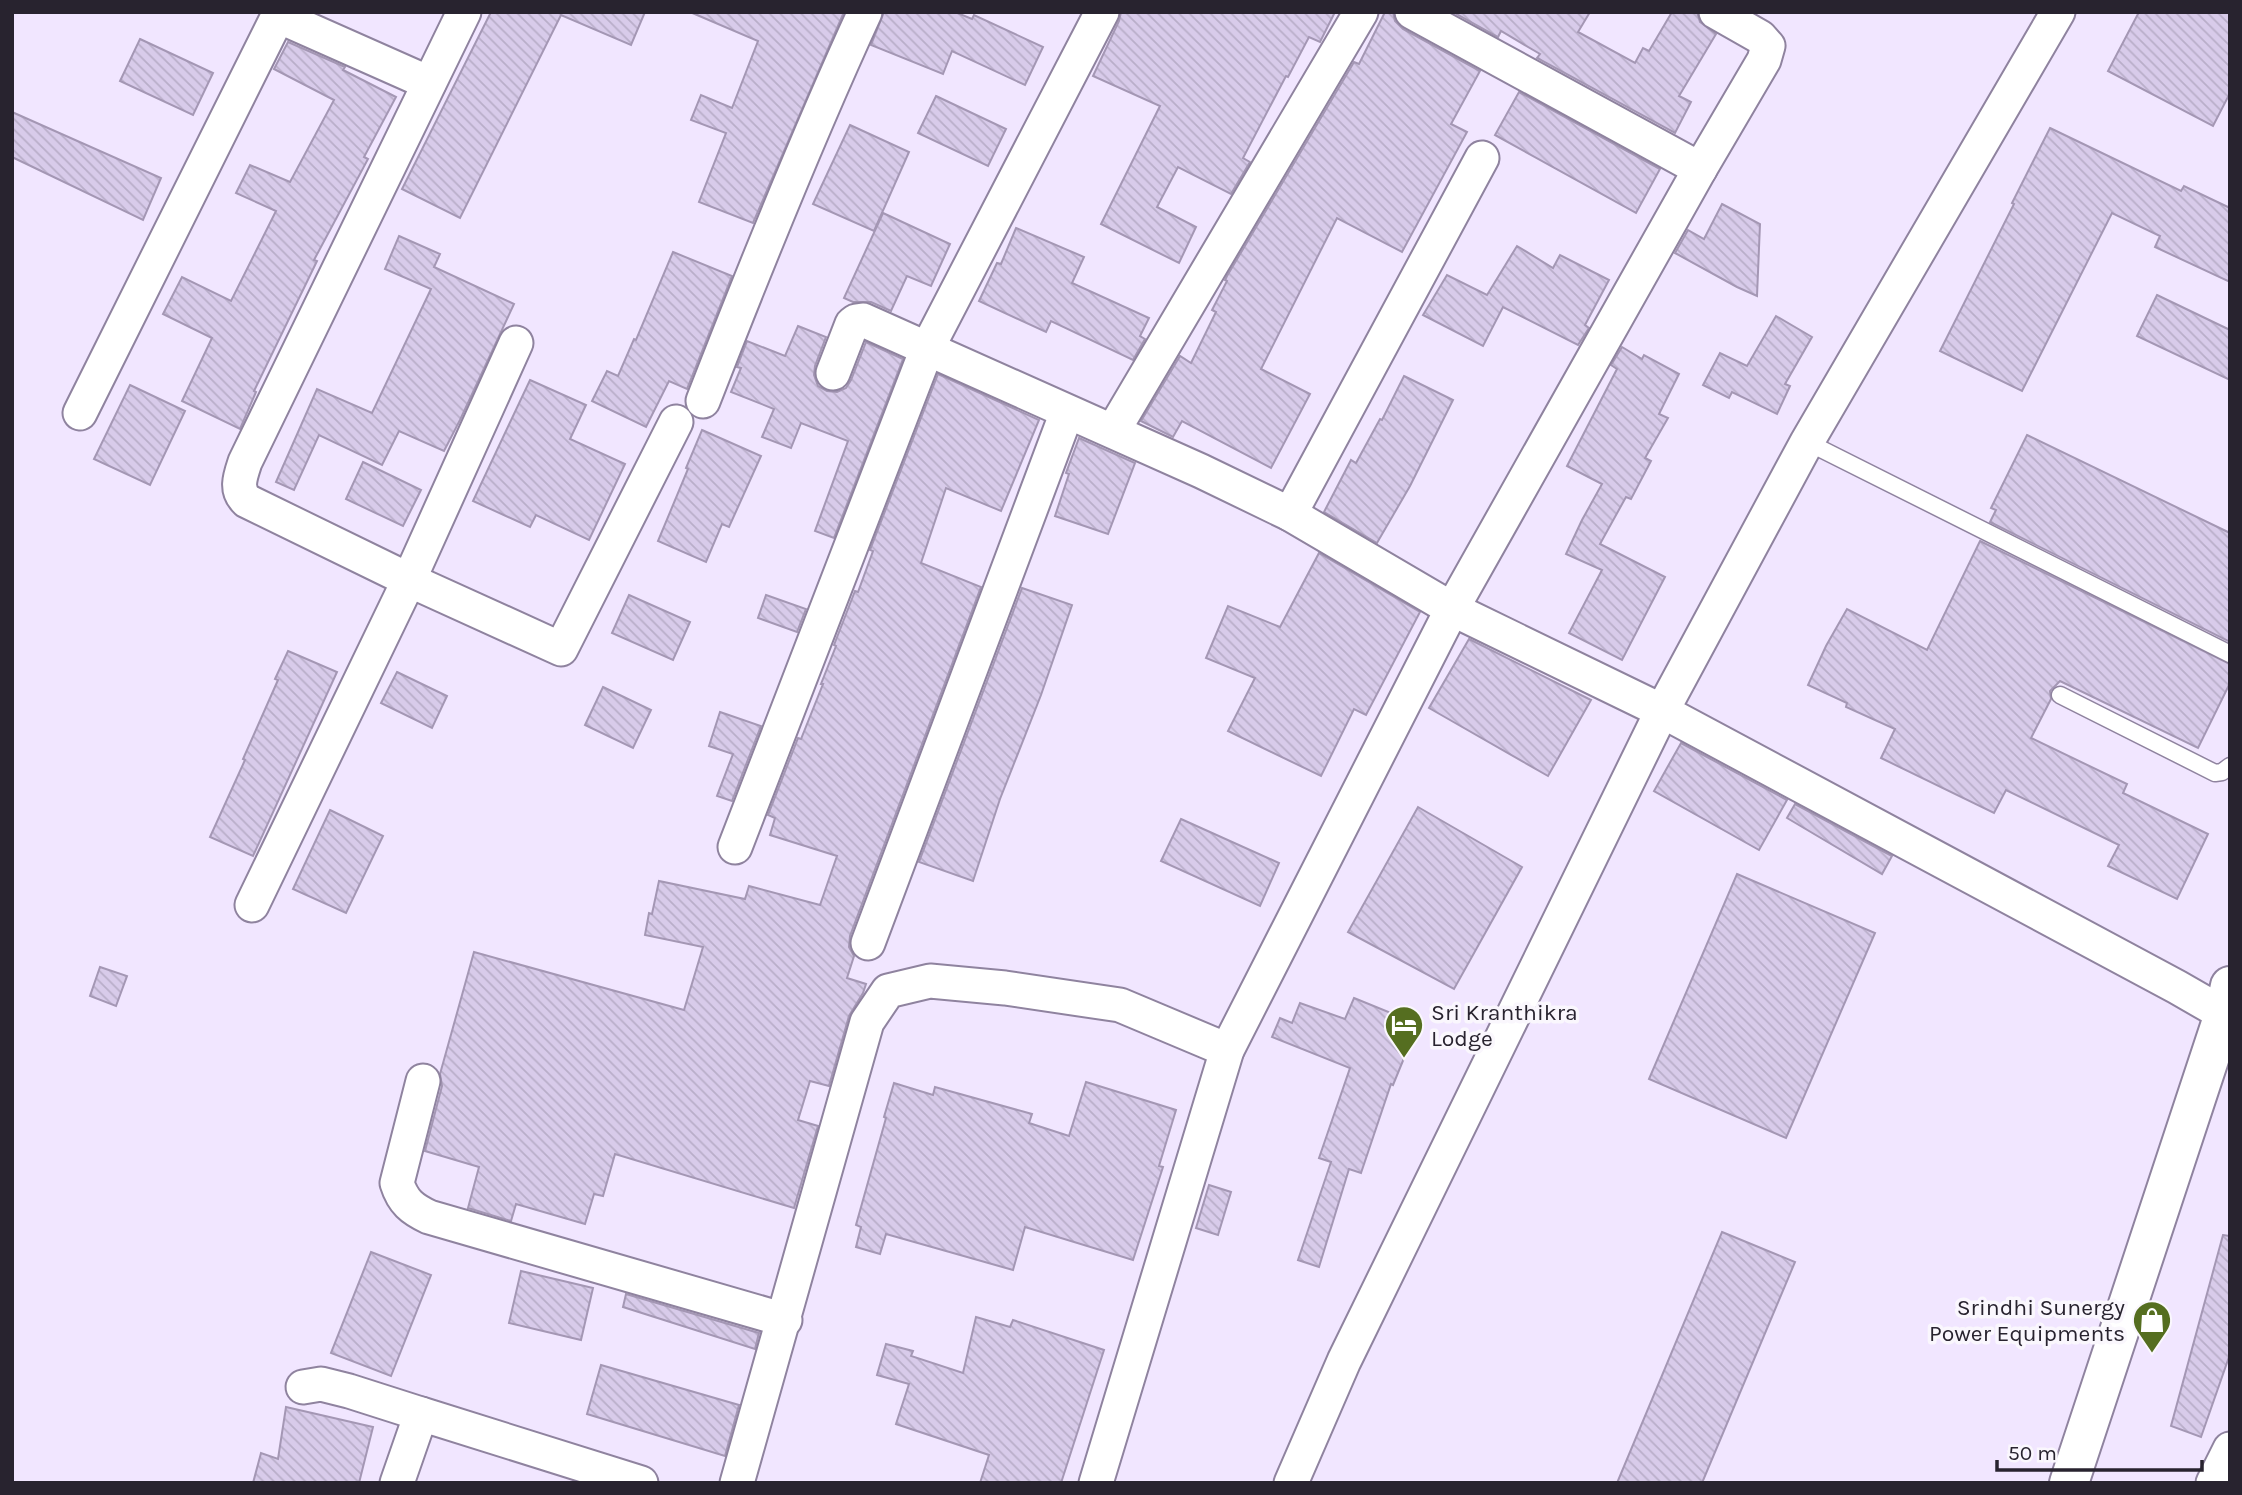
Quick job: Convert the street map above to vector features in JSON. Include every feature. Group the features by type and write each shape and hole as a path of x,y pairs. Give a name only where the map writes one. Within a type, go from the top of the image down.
{"street":[{"path":"464,12 251,450 240,477 241,496 409,580 561,649 676,422"},
{"path":"703,401 745,292 828,93 865,12"},
{"path":"735,848 928,349 1102,12"},
{"path":"1112,431 1361,12"},
{"path":"1412,12 1700,169"},
{"path":"1096,1483 1227,1051 1452,609 1700,169 1765,60 1768,46 1760,37 1716,12"},
{"path":"1291,1483 1344,1361 1662,711 1807,442 2057,12"},
{"path":"79,413 279,14 429,83"},
{"path":"1290,514 1482,158"},
{"path":"833,373 852,324 856,320 863,320 1201,471 1290,514 1452,609 1662,711 2153,974 2227,1000 2077,1481"},
{"path":"252,905 409,580 516,344"},
{"path":"868,943 1068,412"},
{"path":"737,1483 867,1022 888,991 930,981 1120,1005 1227,1051"},
{"path":"424,1081 397,1183 401,1198 413,1209 429,1217 785,1320"},
{"path":"303,1387 321,1384 349,1391 641,1483"},
{"path":"397,1483 421,1414"},
{"path":"2213,1483 2230,1449"}],"lane":[{"path":"1807,442 2230,654"},
{"path":"2060,695 2215,773 2230,766"}],"building":[{"path":"491,12 645,12 631,45 561,15 460,218 402,189"},
{"path":"690,12 844,12 753,223 699,202 726,133 691,120 701,95 732,108 758,41"},
{"path":"884,12 955,12 972,19 974,15 1043,47 1025,85 952,51 943,74 871,45"},
{"path":"1121,12 1335,12 1320,42 1309,37 1288,77 1286,76 1243,158 1250,162 1231,194 1178,167 1157,207 1196,227 1179,263 1101,224 1160,106 1093,76"},
{"path":"1385,12 1393,12 1395,21 1403,29 1480,71 1451,124 1467,132 1402,252 1337,218 1261,369 1310,394 1271,468 1182,421 1173,437 1141,421 1180,356 1191,363 1216,312 1212,310 1227,276 1354,62 1359,64"},
{"path":"1453,12 1590,12 1578,32 1635,63 1643,48 1649,51 1672,12 1697,12 1700,22 1716,34 1679,96 1691,102 1675,133 1537,58 1540,54 1501,31 1498,37"},
{"path":"2139,12 2230,12 2230,93 2213,126 2108,71"},
{"path":"140,39 213,73 193,115 120,81"},
{"path":"288,42 345,67 343,70 396,97 364,157 368,159 314,260 317,261 254,391 256,392 240,429 182,401 212,338 163,314 182,277 231,301 276,211 236,193 250,165 290,182 334,100 274,69"},
{"path":"1519,92 1660,169 1636,213 1495,135"},
{"path":"936,96 1006,129 988,166 918,133"},
{"path":"12,112 161,178 143,220 12,157"},
{"path":"850,125 909,152 874,231 813,204"},
{"path":"2050,128 2181,191 2184,186 2230,208 2230,282 2155,247 2160,236 2112,213 2022,391 1940,351"},
{"path":"1722,204 1760,224 1757,296 1675,253 1688,230 1704,239"},
{"path":"883,213 950,244 931,286 907,276 891,311 871,302 853,302 844,298"},
{"path":"1016,228 1084,257 1072,283 1149,318 1140,336 1145,339 1133,360 1051,321 1046,332 979,301 997,263 1001,264"},
{"path":"399,236 440,254 434,267 514,304 460,420 444,451 399,431 382,465 319,435 294,490 276,482 317,389 372,413 431,289 385,269"},
{"path":"1517,246 1553,268 1560,255 1609,280 1585,325 1589,328 1578,345 1503,307 1483,346 1423,315 1447,275 1487,295"},
{"path":"673,252 732,276 687,389 669,381 646,427 592,401 607,371 618,376"},
{"path":"2157,295 2230,330 2230,380 2137,336"},
{"path":"1776,316 1812,337 1785,384 1790,386 1777,414 1732,392 1729,398 1703,385 1720,353 1747,366"},
{"path":"798,326 826,337 814,375 818,386 827,391 837,392 846,388 866,342 903,359 834,538 815,531 848,441 801,423 791,448 762,437 774,409 731,392 741,368 737,367 747,341 785,356"},
{"path":"1622,347 1642,359 1644,355 1679,374 1659,414 1668,418 1645,458 1651,461 1631,499 1626,497 1600,544 1665,577 1622,660 1569,633 1602,570 1566,554 1602,484 1567,466 1617,369 1611,365"},
{"path":"938,374 1039,420 1001,511 946,488 921,563 981,587 850,936 849,947 854,956 847,978 866,984 849,1016 829,1086 810,1081 798,1120 818,1126 794,1208 615,1154 603,1196 594,1194 585,1224 516,1204 511,1221 468,1208 479,1167 425,1151 442,1086 440,1074 474,952 684,1010 703,947 645,935 659,881 745,899 749,886 820,905 837,856 770,835 775,818 768,815 798,738 801,739 823,684 836,646 834,645 855,591 858,592 873,551 870,550"},
{"path":"1404,376 1453,400 1410,486 1377,543 1324,512 1351,460 1356,463 1380,419 1382,420"},
{"path":"530,380 586,405 570,439 625,464 589,540 536,515 530,527 473,501"},
{"path":"130,385 185,411 150,485 94,459"},
{"path":"702,430 761,456 729,527 722,524 706,562 658,541"},
{"path":"2027,435 2230,533 2230,642 1990,522 1996,510 1991,508"},
{"path":"1079,438 1135,463 1108,534 1055,516 1069,474 1066,473"},
{"path":"363,462 421,490 403,526 346,499"},
{"path":"1980,541 2230,664 2230,683 2198,748 2060,681 2050,691 2051,699 2031,738 2127,784 2123,793 2208,834 2177,899 2108,866 2119,845 2006,790 1994,813 1881,758 1895,729 1846,707 1847,703 1808,685 1847,609 1927,650"},
{"path":"1319,553 1420,612 1366,715 1354,709 1321,776 1228,731 1255,678 1206,658 1228,606 1280,627"},
{"path":"1022,588 1072,605 1041,695 1000,799 973,881 919,862"},
{"path":"629,595 690,622 673,660 612,633"},
{"path":"766,595 806,609 797,632 758,618"},
{"path":"1469,639 1591,700 1548,776 1429,708"},
{"path":"288,651 337,672 253,856 210,837 245,760 243,759"},
{"path":"397,672 447,696 432,728 381,703"},
{"path":"603,687 651,710 633,748 585,725"},
{"path":"720,712 761,726 732,801 717,796 733,754 709,746"},
{"path":"1681,743 1787,800 1759,850 1654,791"},
{"path":"1795,804 1892,856 1882,874 1787,818"},
{"path":"1418,807 1522,867 1454,989 1348,932"},
{"path":"330,810 383,836 346,913 293,889"},
{"path":"1181,819 1279,863 1260,906 1161,861"},
{"path":"1737,874 1875,933 1786,1138 1649,1079"},
{"path":"100,967 127,976 116,1006 90,996"},
{"path":"1354,998 1418,1024 1393,1085 1391,1084 1361,1173 1349,1169 1319,1267 1298,1260 1331,1162 1319,1158 1350,1068 1272,1037 1280,1018 1292,1023 1300,1003 1345,1019"},
{"path":"1086,1082 1176,1110 1159,1166 1163,1167 1133,1260 1025,1227 1013,1270 886,1234 880,1254 856,1247 861,1227 856,1225 894,1083 933,1095 935,1087 1032,1114 1029,1123 1069,1136"},
{"path":"1209,1185 1231,1192 1218,1235 1196,1228"},
{"path":"1722,1232 1795,1262 1702,1483 1617,1483"},
{"path":"2223,1235 2230,1236 2230,1354 2201,1437 2171,1426"},
{"path":"371,1252 431,1275 391,1376 331,1353"},
{"path":"521,1271 593,1288 581,1340 509,1323"},
{"path":"626,1294 759,1333 755,1349 623,1307"},
{"path":"976,1317 1010,1327 1013,1320 1104,1350 1061,1483 980,1483 989,1455 896,1424 909,1384 877,1375 886,1344 913,1351 911,1356 963,1373"},
{"path":"601,1365 739,1405 725,1456 587,1414"},
{"path":"286,1407 373,1427 359,1483 253,1483 261,1453 278,1459"}],"place":[{"name":"Sri Kranthikra Lodge","path":"1404,1059"},
{"name":"Srindhi Sunergy Power Equipments","path":"2152,1354"}]}
